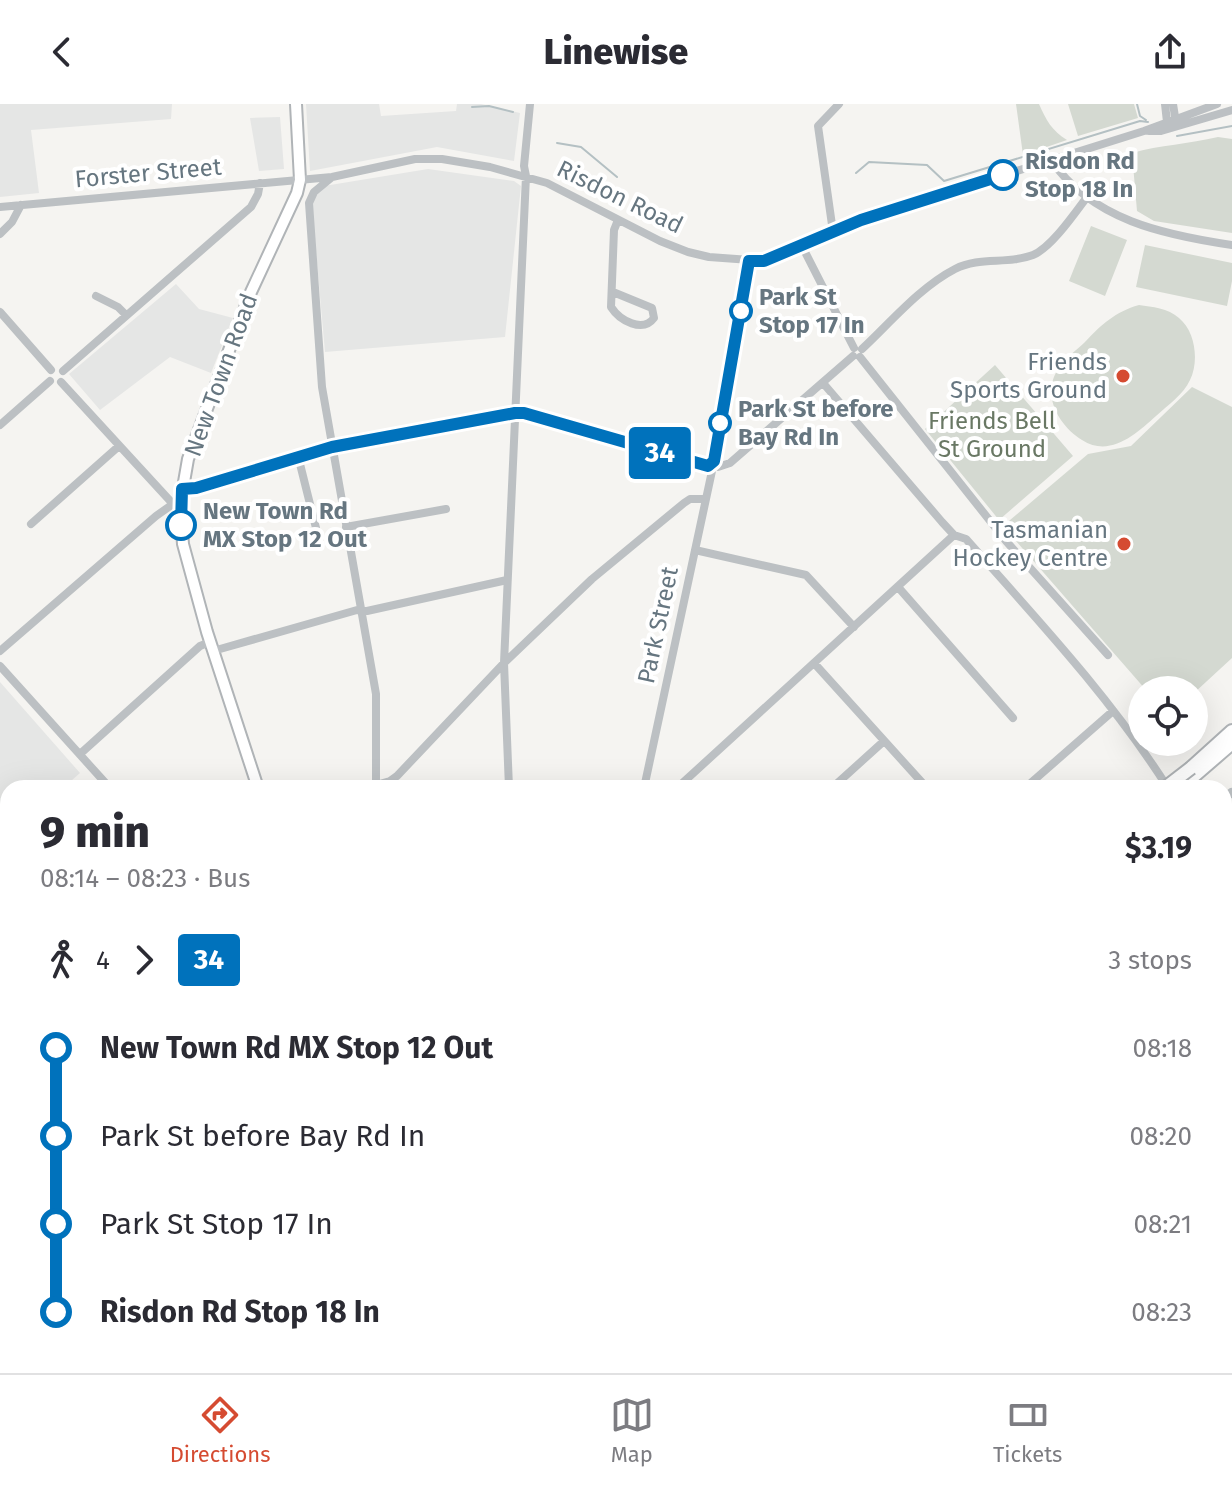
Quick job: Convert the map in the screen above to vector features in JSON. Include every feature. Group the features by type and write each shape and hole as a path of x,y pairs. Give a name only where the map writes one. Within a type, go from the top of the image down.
{"highway":[{"path":"1187,780 1232,731"},
{"path":"1180,780 1232,743"}],"main road":[{"name":"New Town Road","path":"255,780 212,647 183,544 176,504 188,459 251,292 293,204 300,180 296,104"}],"street":[{"path":"509,780 504,663 526,176 524,166 530,104"},
{"path":"833,232 818,126 839,104"},
{"path":"1165,104 1173,123"},
{"path":"1173,104 1173,123"},
{"name":"Risdon Road","path":"1173,123 1217,104"},
{"name":"Risdon Road","path":"300,180 332,177 415,159 471,163 547,183 688,252 764,261 882,213 1144,131 1232,110"},
{"path":"1051,160 1087,197 1118,217 1193,239 1232,245"},
{"path":"332,177 314,192 309,203 313,270 322,387 376,694 376,780"},
{"name":"Forster Street","path":"0,207 300,180"},
{"path":"63,371 251,207 260,183"},
{"path":"182,489 196,488 332,447 515,413 713,466 730,463 932,284 952,270 978,261 1035,255 1087,197"},
{"path":"0,234 16,217 21,205"},
{"path":"613,292 652,308 654,318 651,324 645,327 619,317 611,307 614,230 618,220"},
{"path":"802,246 857,352 1001,535 1108,655"},
{"name":"Park Street","path":"646,780 713,466 749,261"},
{"path":"96,296 118,307 126,315"},
{"path":"0,312 51,370"},
{"path":"0,330 9,322"},
{"path":"61,382 54,384 48,376 51,370 57,368 63,371"},
{"path":"61,382 63,371"},
{"path":"0,425 50,381"},
{"path":"0,651 156,516 176,504 61,382"},
{"path":"823,383 954,535 966,539 1113,711 1145,751 1162,780"},
{"path":"31,524 119,446"},
{"path":"298,456 316,528"},
{"path":"391,780 504,663 592,579 684,503 690,499 706,499"},
{"path":"346,527 446,509"},
{"path":"686,780 954,535"},
{"path":"695,550 806,575 854,627"},
{"path":"80,754 200,646 212,647 362,610 507,580"},
{"path":"898,587 1013,718"},
{"path":"814,663 920,780"},
{"path":"0,666 103,780"},
{"path":"1034,780 1113,711"},
{"path":"841,780 884,741"}],"shaded area":[{"path":"0,104 172,104 171,119 31,130 39,193 0,197"},
{"path":"306,104 379,104 381,116 456,111 457,104 481,104 520,113 514,161 437,147 310,171"},
{"path":"280,117 284,169 259,171 250,118"},
{"path":"428,169 514,181 521,186 505,337 325,352 312,206 316,194 324,186"},
{"path":"176,284 199,309 233,318 211,373 170,357 100,410 69,374"},
{"path":"0,682 80,773 72,780 0,780"}],"green space":[{"path":"1016,104 1039,104 1050,125 1067,140 1023,155"},
{"path":"1068,104 1134,104 1138,118 1078,136"},
{"path":"1218,137 1232,139 1232,233 1154,221 1137,211 1132,153"},
{"path":"1091,226 1127,240 1105,296 1069,281"},
{"path":"1145,245 1232,263 1227,306 1136,287"},
{"name":"Friends Sports Ground","path":"1139,305 1170,312 1185,324 1194,348 1193,373 1179,395 1131,436 1112,445 1092,445 1074,434 1060,418 1052,399 1054,378 1064,361 1103,324"},
{"name":"Friends Bell St Ground","path":"995,365 1073,456 999,520 925,429"},
{"name":"Tasmanian Hockey Centre","path":"1192,387 1232,407 1232,658 1208,680 1208,676 1134,676 1003,526 1088,454 1131,446"}],"waterway":[{"path":"1137,104 1140,116 1146,120"},
{"path":"472,107 489,106 513,112"},
{"path":"856,173 869,162 927,165 944,181 1140,121 1148,122"},
{"path":"1177,136 1232,126"},
{"path":"557,143 581,147 617,177"}],"bus line":[{"name":"34","path":"181,525 182,489 196,488 332,447 515,413 708,466 714,461 749,261 764,261 788,253 861,220 1003,175"}],"place":[{"name":"Risdon Rd Stop 18 In","path":"1003,175"},
{"name":"Park St Stop 17 In","path":"741,311"},
{"name":"Friends Sports Ground","path":"1123,376"},
{"name":"Park St before Bay Rd In","path":"720,423"},
{"name":"New Town Rd MX Stop 12 Out","path":"181,525"},
{"name":"Tasmanian Hockey Centre","path":"1124,544"}]}
